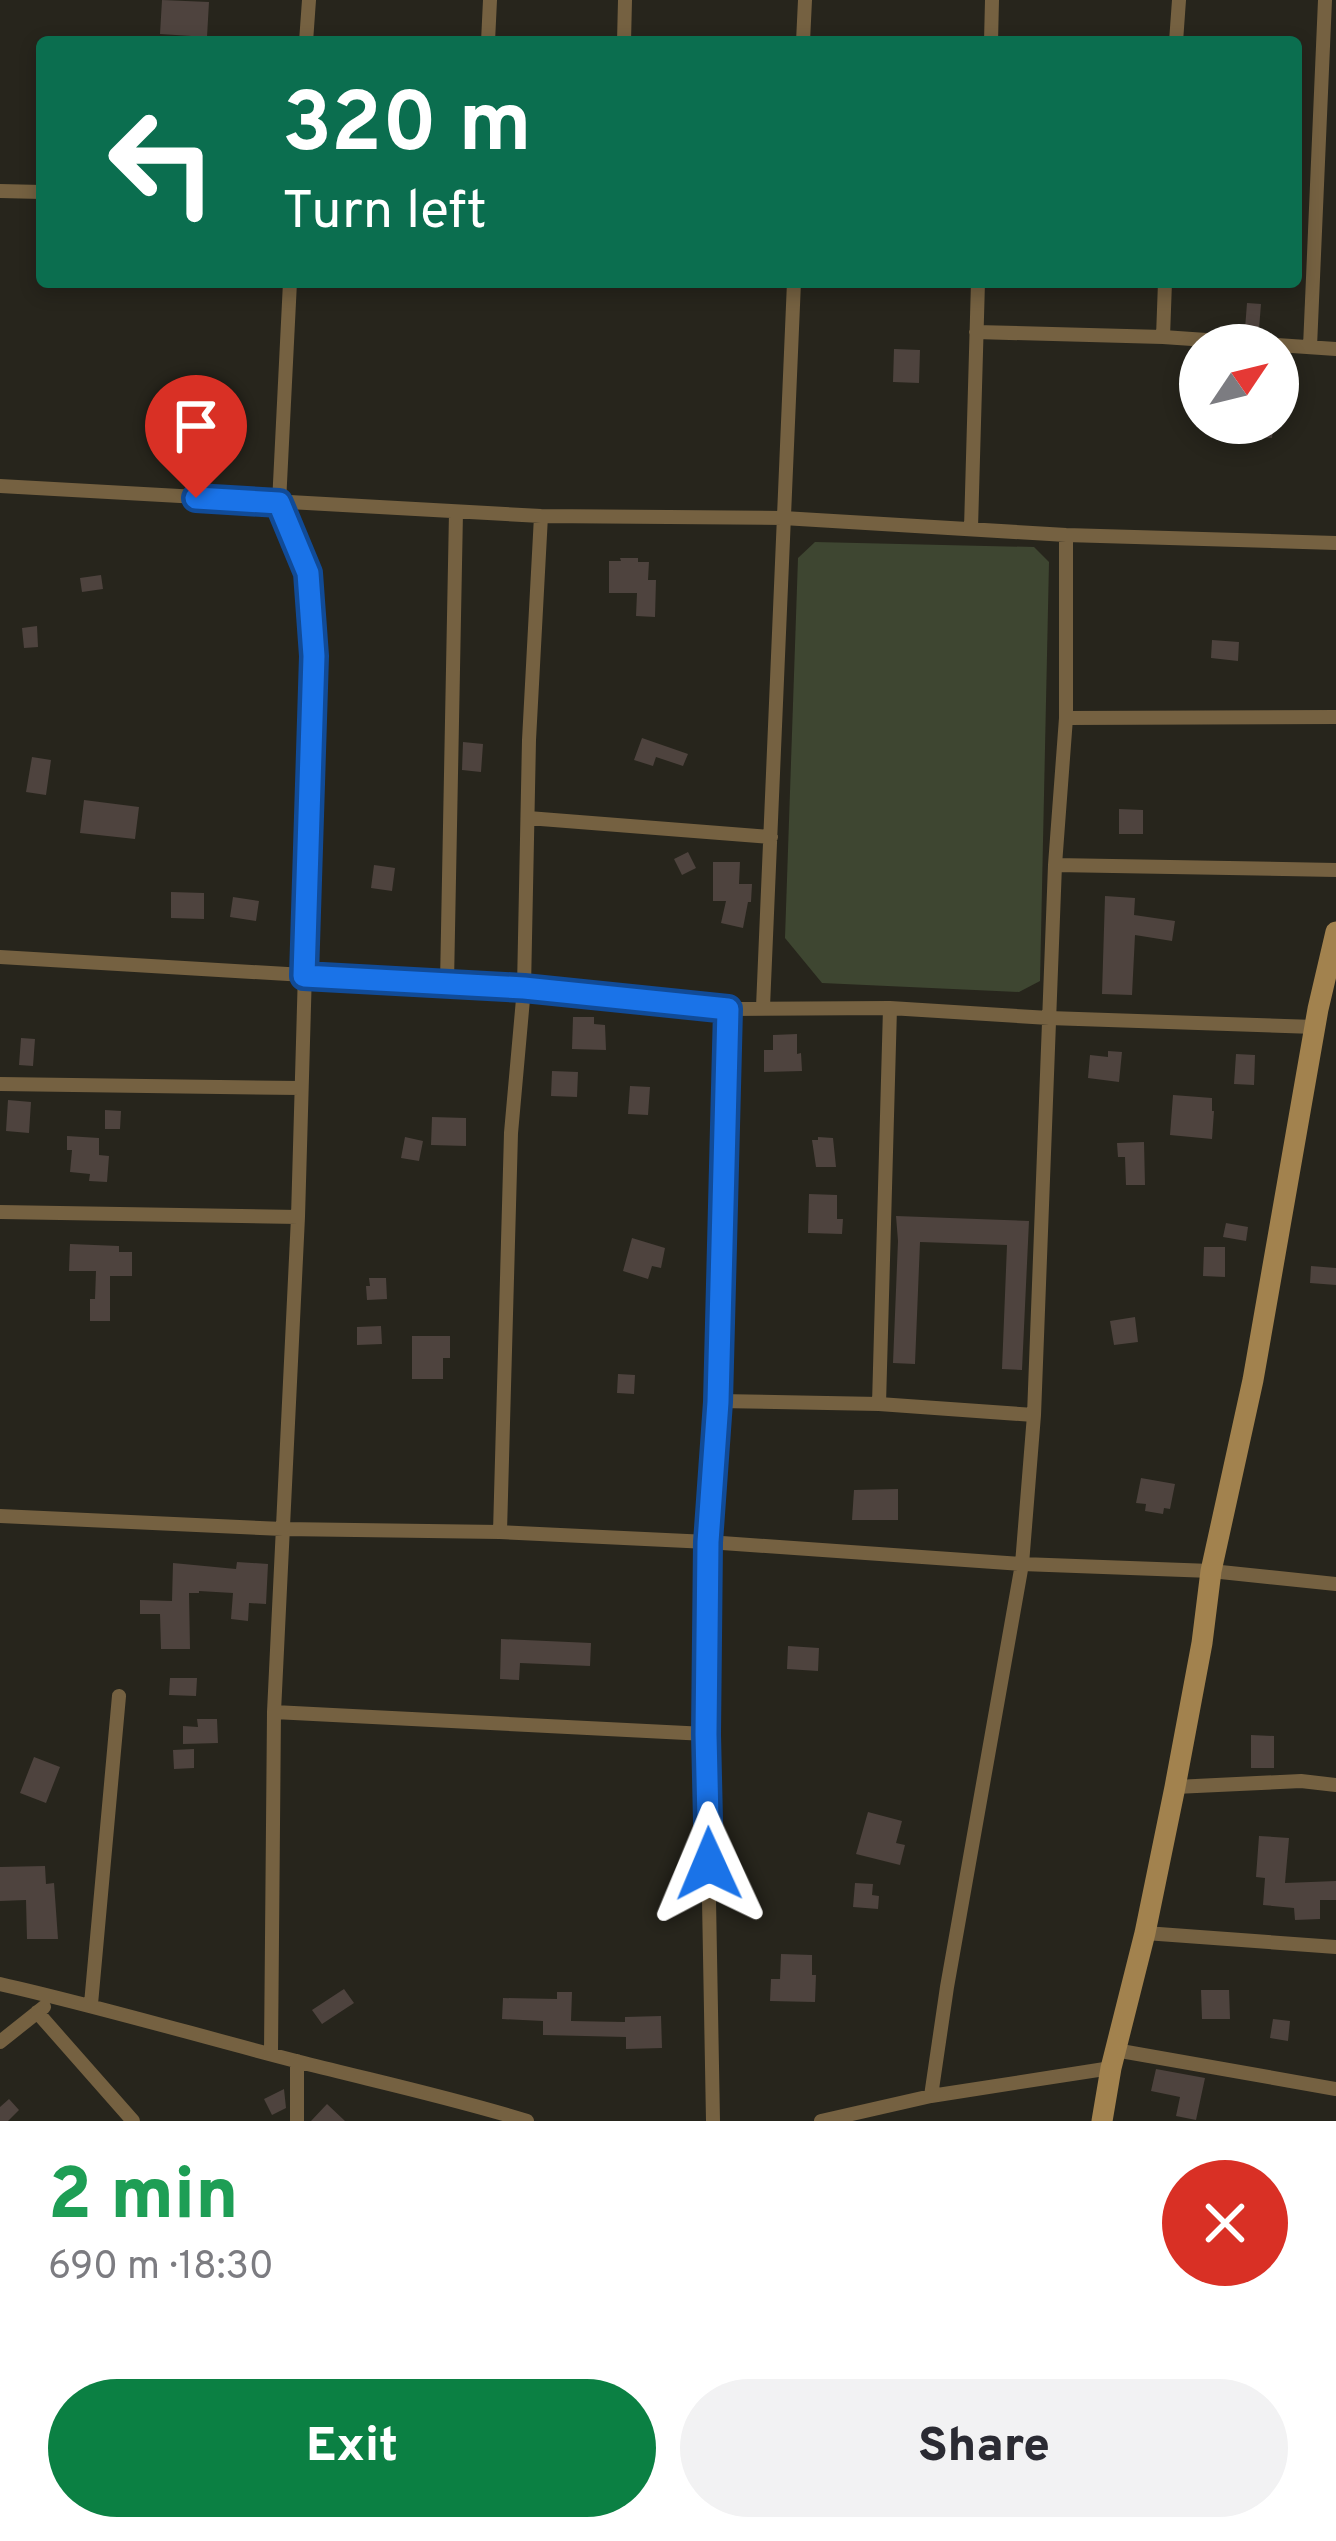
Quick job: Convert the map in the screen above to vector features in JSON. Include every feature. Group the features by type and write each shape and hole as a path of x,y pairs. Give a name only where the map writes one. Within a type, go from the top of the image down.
{"street":[{"path":"306,36 309,0"},
{"path":"488,36 490,0"},
{"path":"623,36 625,0"},
{"path":"803,36 805,0"},
{"path":"991,36 992,0"},
{"path":"1176,36 1179,0"},
{"path":"1310,346 1325,0"},
{"path":"0,191 36,192"},
{"path":"271,2052 274,1712 298,1217 314,656 308,573 279,503 290,288"},
{"path":"763,1007 794,288"},
{"path":"971,528 978,288"},
{"path":"1163,337 1165,288"},
{"path":"976,332 1163,337 1336,349"},
{"path":"0,486 541,516 783,518 1066,535 1336,543"},
{"path":"447,983 455,512"},
{"path":"500,1532 511,1133 524,988 529,740 541,516"},
{"path":"931,2096 1022,1564 1034,1414 1055,865 1066,718 1066,535"},
{"path":"1066,718 1336,717"},
{"path":"528,818 771,837"},
{"path":"1055,865 1336,870"},
{"path":"1102,2121 1175,1787 1211,1571 1253,1380 1336,932"},
{"path":"0,957 524,988 728,1009 890,1008 1049,1018 1323,1016"},
{"path":"878,1404 890,1008"},
{"path":"713,2121 706,1734 708,1542 718,1402 728,1009"},
{"path":"0,1084 300,1088"},
{"path":"0,1212 298,1217"},
{"path":"718,1402 878,1404 1034,1414"},
{"path":"0,1516 708,1542 1022,1564 1211,1571 1336,1584"},
{"path":"91,2004 119,1696"},
{"path":"274,1712 706,1734"},
{"path":"1175,1787 1301,1781 1336,1785"},
{"path":"1145,1933 1336,1947"},
{"path":"0,1984 527,2121"},
{"path":"0,2042 57,1997"},
{"path":"38,2012 133,2121"},
{"path":"821,2121 1113,2059 1336,2089"},
{"path":"297,2061 297,2121"}],"green space":[{"path":"815,542 1034,547 1049,562 1040,981 1019,992 822,983 785,938 798,558"}],"building":[{"path":"162,0 209,2 207,36 160,34"},
{"path":"1247,303 1261,304 1259,324 1245,324"},
{"path":"894,349 920,350 919,383 893,382"},
{"path":"199,420 239,422 239,439 230,439 230,458 198,457"},
{"path":"609,561 649,562 648,580 656,580 655,617 636,616 637,593 609,593"},
{"path":"101,575 103,589 82,592 80,578"},
{"path":"37,626 38,647 24,648 22,628"},
{"path":"1212,640 1239,642 1238,661 1211,658"},
{"path":"642,738 688,754 683,766 656,757 653,766 634,760"},
{"path":"463,742 483,744 481,772 462,770"},
{"path":"32,757 51,760 46,795 26,792"},
{"path":"84,800 139,807 135,839 80,833"},
{"path":"1119,809 1143,810 1143,834 1119,834"},
{"path":"688,852 696,868 682,875 674,859"},
{"path":"713,862 740,862 739,884 752,884 743,928 721,923 726,901 713,901"},
{"path":"374,865 395,868 392,891 371,888"},
{"path":"171,892 204,893 204,919 171,918"},
{"path":"1105,896 1135,898 1134,915 1175,921 1172,941 1135,935 1132,995 1102,994"},
{"path":"233,897 259,901 256,921 230,917"},
{"path":"573,1017 594,1017 594,1024 605,1025 606,1050 572,1049"},
{"path":"797,1034 802,1071 764,1072 764,1050 773,1050 773,1035"},
{"path":"21,1038 35,1039 33,1066 19,1065"},
{"path":"1108,1051 1122,1052 1119,1082 1088,1078 1090,1055 1108,1057"},
{"path":"1236,1054 1255,1055 1254,1085 1234,1084"},
{"path":"552,1071 578,1072 577,1097 551,1096"},
{"path":"630,1086 650,1087 648,1115 628,1114"},
{"path":"1173,1095 1212,1098 1212,1139 1170,1135"},
{"path":"8,1100 31,1102 29,1133 6,1131"},
{"path":"105,1110 121,1111 120,1129 105,1129"},
{"path":"432,1117 466,1118 466,1146 431,1145"},
{"path":"67,1136 99,1138 99,1155 109,1156 107,1182 89,1181 90,1174 70,1172 72,1150 67,1150"},
{"path":"405,1137 423,1141 419,1161 401,1158"},
{"path":"833,1138 836,1167 816,1167 812,1140"},
{"path":"1144,1142 1145,1185 1126,1185 1125,1157 1118,1157 1117,1143"},
{"path":"809,1194 837,1195 842,1234 808,1233"},
{"path":"896,1216 1029,1221 1022,1370 1002,1369 1007,1245 920,1242 915,1364 893,1363"},
{"path":"1226,1223 1248,1227 1246,1241 1223,1237"},
{"path":"632,1238 665,1248 661,1268 652,1266 648,1279 623,1271"},
{"path":"70,1244 119,1246 119,1252 132,1252 132,1276 110,1276 110,1321 90,1321 96,1271 69,1271"},
{"path":"1204,1247 1225,1247 1225,1277 1203,1276"},
{"path":"1311,1266 1336,1268 1336,1285 1310,1283"},
{"path":"369,1278 386,1278 387,1299 367,1300"},
{"path":"1135,1317 1138,1342 1114,1345 1110,1321"},
{"path":"381,1326 382,1344 357,1345 357,1327"},
{"path":"412,1336 450,1336 443,1379 412,1379"},
{"path":"618,1374 635,1375 634,1394 617,1393"},
{"path":"1141,1478 1175,1484 1170,1509 1164,1508 1163,1514 1145,1511 1146,1504 1136,1503"},
{"path":"898,1489 898,1520 852,1520 854,1490"},
{"path":"237,1562 268,1564 266,1604 249,1603 248,1621 231,1619 233,1593 189,1593 190,1649 161,1649 160,1614 140,1614 140,1600 172,1601 173,1563 236,1569"},
{"path":"501,1639 591,1643 590,1666 520,1663 519,1680 500,1679"},
{"path":"788,1646 819,1648 818,1671 787,1669"},
{"path":"170,1678 197,1678 196,1696 169,1695"},
{"path":"197,1719 217,1719 218,1743 183,1744 183,1726 198,1727"},
{"path":"1251,1735 1274,1736 1274,1768 1251,1768"},
{"path":"194,1749 194,1768 174,1769 173,1750"},
{"path":"34,1757 60,1767 46,1803 20,1793"},
{"path":"868,1812 902,1821 896,1843 905,1845 900,1865 856,1854"},
{"path":"1259,1836 1289,1838 1285,1883 1336,1881 1336,1900 1320,1900 1320,1919 1295,1920 1294,1908 1263,1905 1265,1878 1256,1877"},
{"path":"45,1866 46,1884 54,1883 58,1939 27,1939 26,1900 0,1901 0,1867"},
{"path":"855,1883 873,1884 878,1909 853,1907"},
{"path":"781,1954 812,1955 815,2002 770,2001 771,1979 780,1979"},
{"path":"344,1989 354,2003 322,2024 312,2010"},
{"path":"1201,1990 1229,1990 1230,2019 1202,2019"},
{"path":"557,1992 572,1992 571,2021 625,2022 625,2017 661,2016 662,2048 626,2049 626,2037 543,2035 543,2021 502,2019 503,1998 557,1999"},
{"path":"1273,2019 1290,2021 1288,2041 1270,2038"},
{"path":"1156,2069 1205,2078 1196,2120 1176,2116 1180,2097 1151,2091"},
{"path":"284,2089 286,2108 272,2115 264,2099"},
{"path":"9,2099 19,2110 8,2121 0,2121 0,2107"},
{"path":"327,2104 345,2121 311,2121"}],"route":[{"path":"196,498 279,503 308,573 314,656 304,976 524,988 728,1009 718,1402 708,1542 709,1864"}]}
